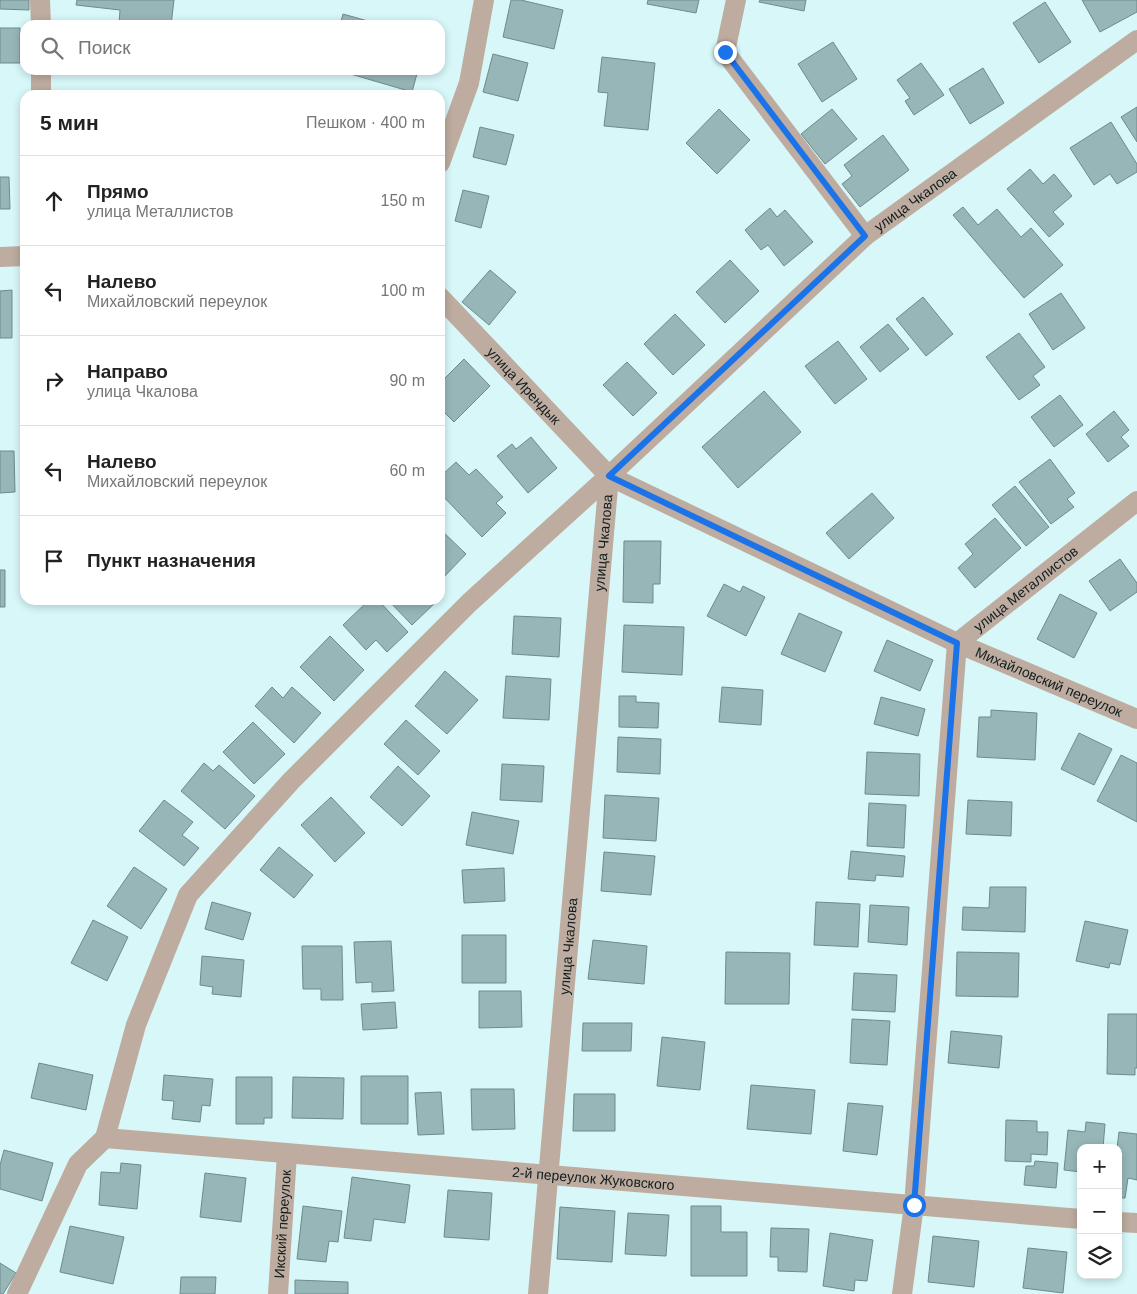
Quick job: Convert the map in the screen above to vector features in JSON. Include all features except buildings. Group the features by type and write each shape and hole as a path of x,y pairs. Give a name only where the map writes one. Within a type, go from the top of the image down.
{"street":[{"path":"40,0 41,20"},
{"path":"445,149 469,83 484,0"},
{"path":"736,0 725,52 865,236"},
{"name":"улица Чкалова","path":"538,1294 609,476 865,236 1137,40"},
{"path":"41,75 41,90"},
{"path":"0,258 20,256"},
{"name":"улица Ирендык","path":"445,302 609,476"},
{"path":"17,1294 78,1164 105,1138 136,1025 188,895 291,781 468,603 609,476"},
{"name":"Михайловский переулок","path":"609,476 957,643 1137,719"},
{"name":"улица Металлистов","path":"957,643 1137,501"},
{"path":"902,1294 914,1205 957,643"},
{"name":"2-й переулок Жуковского","path":"105,1138 1077,1219"},
{"name":"Икский переулок","path":"278,1294 287,1154"},
{"path":"1122,1222 1137,1223"}],"route":[{"path":"725,52 865,236 609,476 957,643 914,1205"}]}
